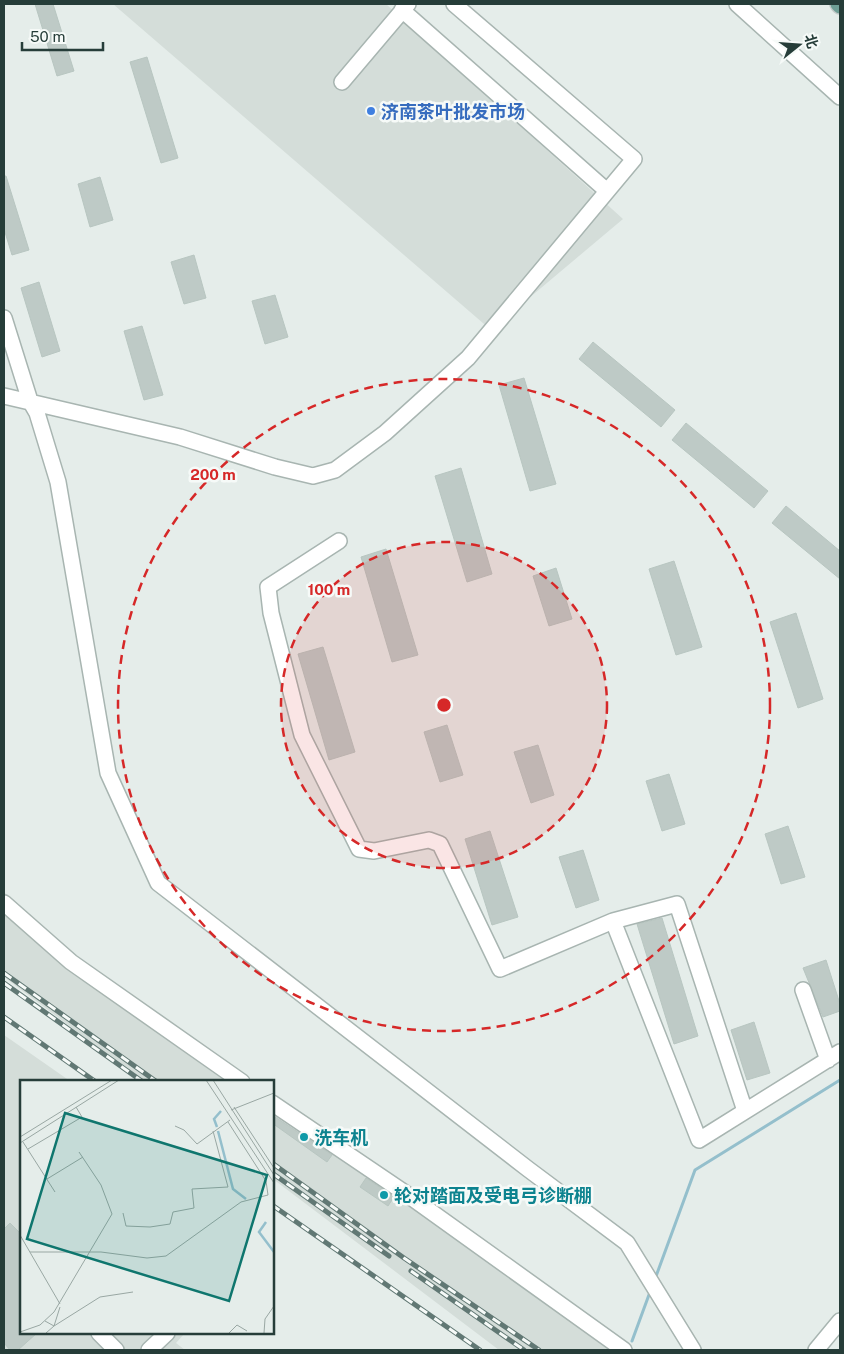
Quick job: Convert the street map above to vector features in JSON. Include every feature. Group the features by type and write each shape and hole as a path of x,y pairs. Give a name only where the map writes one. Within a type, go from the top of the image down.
{"street":[{"path":"4,396 180,437 275,467 313,476 335,470 385,433 468,358 634,159 454,4"},
{"path":"737,4 840,97"},
{"path":"342,82 405,7 607,192"},
{"path":"4,318 30,401 37,413 58,482 108,772 158,883 627,1242 693,1350"},
{"path":"339,541 268,587 271,613 302,735 359,849 374,851 429,840 440,844 500,969 613,921 677,904 745,1112"},
{"path":"4,903 71,962 239,1080"},
{"path":"613,921 699,1140 834,1056 802,990"},
{"path":"274,1104 405,1193 624,1350"},
{"path":"816,1350 840,1321"},
{"path":"100,1334 116,1350"},
{"path":"149,1350 166,1334"}],"shaded area":[{"name":"济南茶叶批发市场","path":"113,4 386,4 623,219 491,330"},
{"path":"4,892 38,925 95,972 249,1080 142,1080 4,977"},
{"path":"4,1035 69,1080 20,1080 20,1334 184,1334 176,1343 185,1350 4,1350"},
{"path":"274,1099 340,1146 345,1142 456,1219 627,1344 624,1350 499,1350 274,1180"}],"building":[{"path":"35,4 53,4 74,71 57,76"},
{"path":"147,57 178,158 161,163 130,62"},
{"path":"4,176 6,176 29,250 12,255 4,229"},
{"path":"100,177 113,220 90,227 78,184"},
{"path":"194,255 206,298 184,304 171,262"},
{"path":"39,282 60,351 42,357 21,288"},
{"path":"275,295 288,337 265,344 252,301"},
{"path":"142,326 163,395 144,400 124,331"},
{"path":"593,342 675,410 661,427 579,359"},
{"path":"524,378 556,484 530,491 499,385"},
{"path":"686,423 768,491 754,508 672,440"},
{"path":"461,468 492,574 467,582 435,476"},
{"path":"786,506 840,551 840,579 772,523"},
{"path":"386,549 418,655 392,662 361,557"},
{"path":"674,561 702,647 676,655 649,569"},
{"path":"556,568 572,619 549,626 533,576"},
{"path":"796,613 823,699 798,708 770,622"},
{"path":"323,647 355,752 329,760 298,654"},
{"path":"447,725 463,775 440,782 424,732"},
{"path":"538,745 554,795 531,803 514,752"},
{"path":"669,774 685,824 662,831 646,781"},
{"path":"788,826 805,877 781,884 765,834"},
{"path":"490,831 518,917 492,925 465,839"},
{"path":"583,850 599,900 576,908 559,857"},
{"path":"662,918 698,1036 674,1044 637,924"},
{"path":"826,960 840,1004 840,1011 823,1017 803,968"},
{"path":"754,1022 770,1073 747,1080 731,1030"},
{"path":"274,1116 332,1155 327,1162 274,1124"},
{"name":"轮对踏面及受电弓诊断棚","path":"366,1178 394,1197 388,1206 360,1187"},
{"path":"10,1223 20,1233 20,1334 36,1334 18,1350 10,1350 4,1343 4,1229"}],"waterway":[{"path":"655,1279 695,1170 840,1080"},
{"path":"632,1341 650,1292"}],"railway":[{"path":"4,973 154,1080"},
{"path":"4,983 140,1080"},
{"path":"4,1017 93,1080"},
{"path":"274,1164 404,1258 539,1350"},
{"path":"274,1174 389,1256"},
{"path":"274,1206 480,1350"},
{"path":"411,1271 524,1350"}],"place":[{"name":"济南茶叶批发市场","path":"371,111"},
{"name":"洗车机","path":"304,1137"},
{"name":"轮对踏面及受电弓诊断棚","path":"384,1195"}]}
